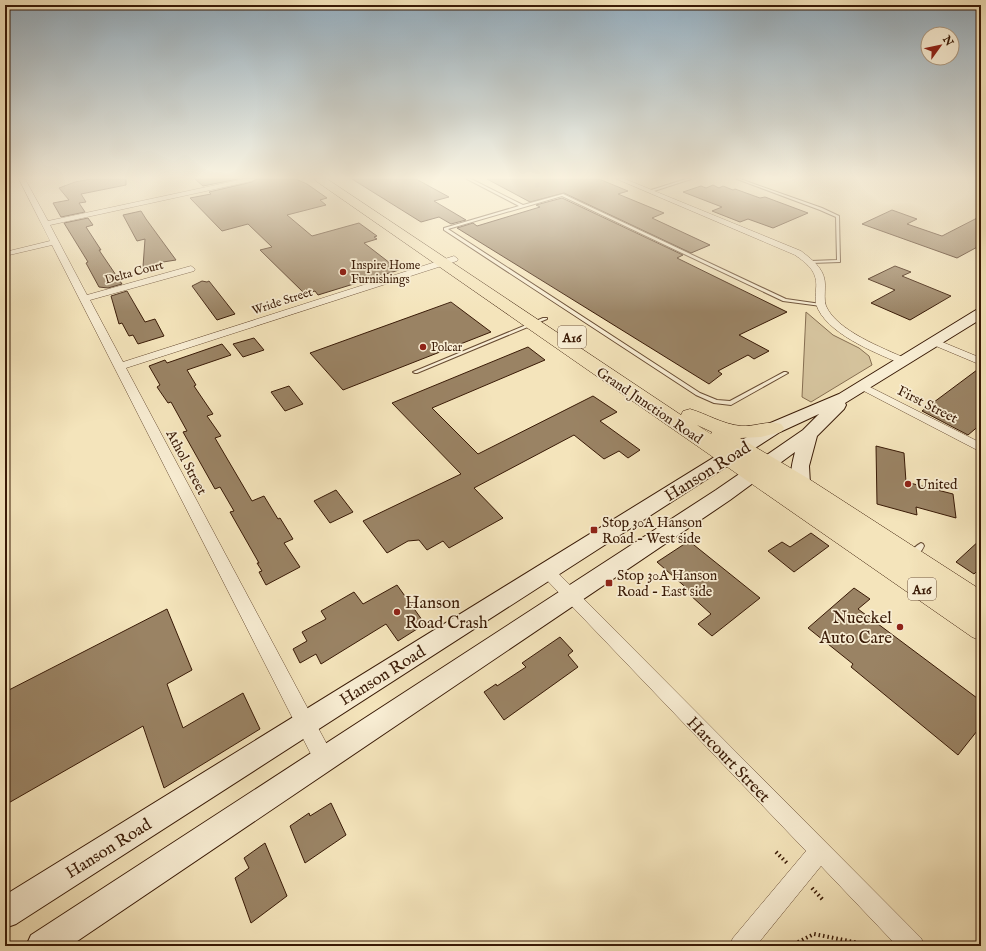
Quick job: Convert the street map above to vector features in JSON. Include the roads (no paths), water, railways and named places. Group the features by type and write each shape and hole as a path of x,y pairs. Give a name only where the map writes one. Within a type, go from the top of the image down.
{"highway":[{"name":"Grand Junction Road","path":"392,223 539,322 696,436 735,453"},
{"name":"Grand Junction Road","path":"539,322 690,415 735,453 760,469 981,629"},
{"path":"690,415 722,428 744,433 774,428"},
{"name":"Grand Junction Road","path":"760,469 801,484 916,551 981,603"}],"main road":[{"name":"Hanson Road","path":"5,913 774,428 845,397 981,313"},
{"name":"Hanson Road","path":"42,946 760,469 809,434 845,397"},
{"path":"801,484 800,466 809,434"},
{"path":"686,484 706,464 707,456 705,447 696,436"}],"street":[{"path":"729,223 786,247 811,262 821,276 821,305 829,318 842,329 903,361"},
{"name":"Athol Street","path":"45,224 324,760"},
{"path":"5,254 54,242"},
{"name":"Wride Street","path":"119,367 448,261"},
{"name":"Delta Court","path":"84,298 191,270"},
{"path":"935,342 981,362"},
{"name":"First Street","path":"862,386 981,448"},
{"name":"Harcourt Street","path":"547,571 912,946"},
{"path":"741,946 820,852"}],"lane":[{"path":"464,223 445,229 698,394 716,402 731,403 786,373"},
{"path":"622,223 785,300 821,305"},
{"path":"811,262 839,261 838,223"},
{"path":"415,372 539,322"}],"place":[{"name":"Inspire Home Furnishings","path":"343,272"},
{"name":"Polcar","path":"423,347"},
{"name":"United","path":"908,484"},
{"name":"Stop 30A Hanson Road - West side","path":"594,530"},
{"name":"Stop 30A Hanson Road - East side","path":"609,583"},
{"name":"Hanson Road Crash","path":"397,612"},
{"name":"Nueckel Auto Care","path":"900,627"}]}
